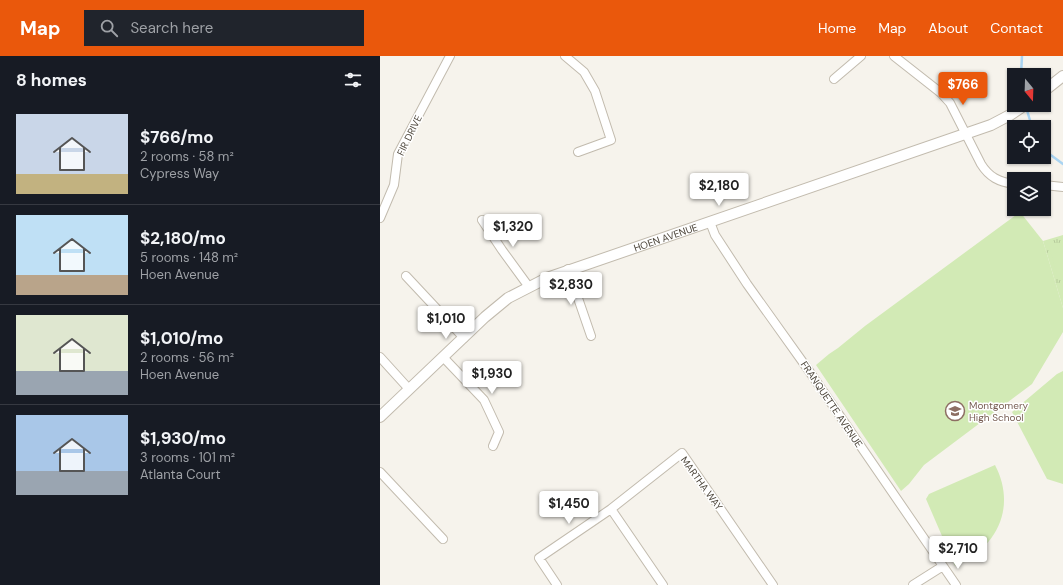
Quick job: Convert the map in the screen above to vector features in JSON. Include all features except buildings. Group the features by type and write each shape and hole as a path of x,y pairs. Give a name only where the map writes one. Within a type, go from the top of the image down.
{"street":[{"name":"FIR DRIVE","path":"380,218 394,185 398,154 450,56"},
{"path":"565,56 584,72 595,92 611,140 578,152"},
{"path":"834,79 861,56"},
{"path":"894,56 946,99 953,108 981,164 988,173 1000,181 1007,182"},
{"path":"1051,85 1063,76"},
{"name":"HOEN AVENUE","path":"380,417 508,298 547,278 568,269 710,222 991,125 1014,112"},
{"path":"1051,186 1063,187"},
{"path":"482,220 529,287"},
{"name":"FRANQUETTE AVENUE","path":"710,222 715,235 747,284 807,368 956,585"},
{"path":"568,269 591,336"},
{"path":"406,276 464,338"},
{"path":"380,357 409,389"},
{"path":"443,357 484,400 500,432 493,446"},
{"name":"MARTHA WAY","path":"611,509 682,453 774,585"},
{"path":"380,472 443,539"},
{"path":"557,585 539,558 611,509 663,585"},
{"path":"913,585 943,566"}],"green space":[{"path":"1015,216 1023,216 1043,241 1063,308 1063,332 1032,384 924,465 909,484 901,491 816,365 865,326"},
{"path":"1063,235 1063,308 1043,241"},
{"path":"1061,243 1063,249 1063,272 1057,274 1049,247"},
{"path":"1063,371 1063,484 1047,479 1012,412 1057,374"},
{"path":"995,465 1001,481 1004,496 1003,511 999,524 992,537 982,549 970,558 955,566 926,499 929,494"}],"waterway":[{"path":"1021,68 1022,56"},
{"path":"1028,112 1030,120"},
{"path":"1051,155 1063,164"}],"place":[{"name":"Montgomery High School","path":"955,411"}]}
